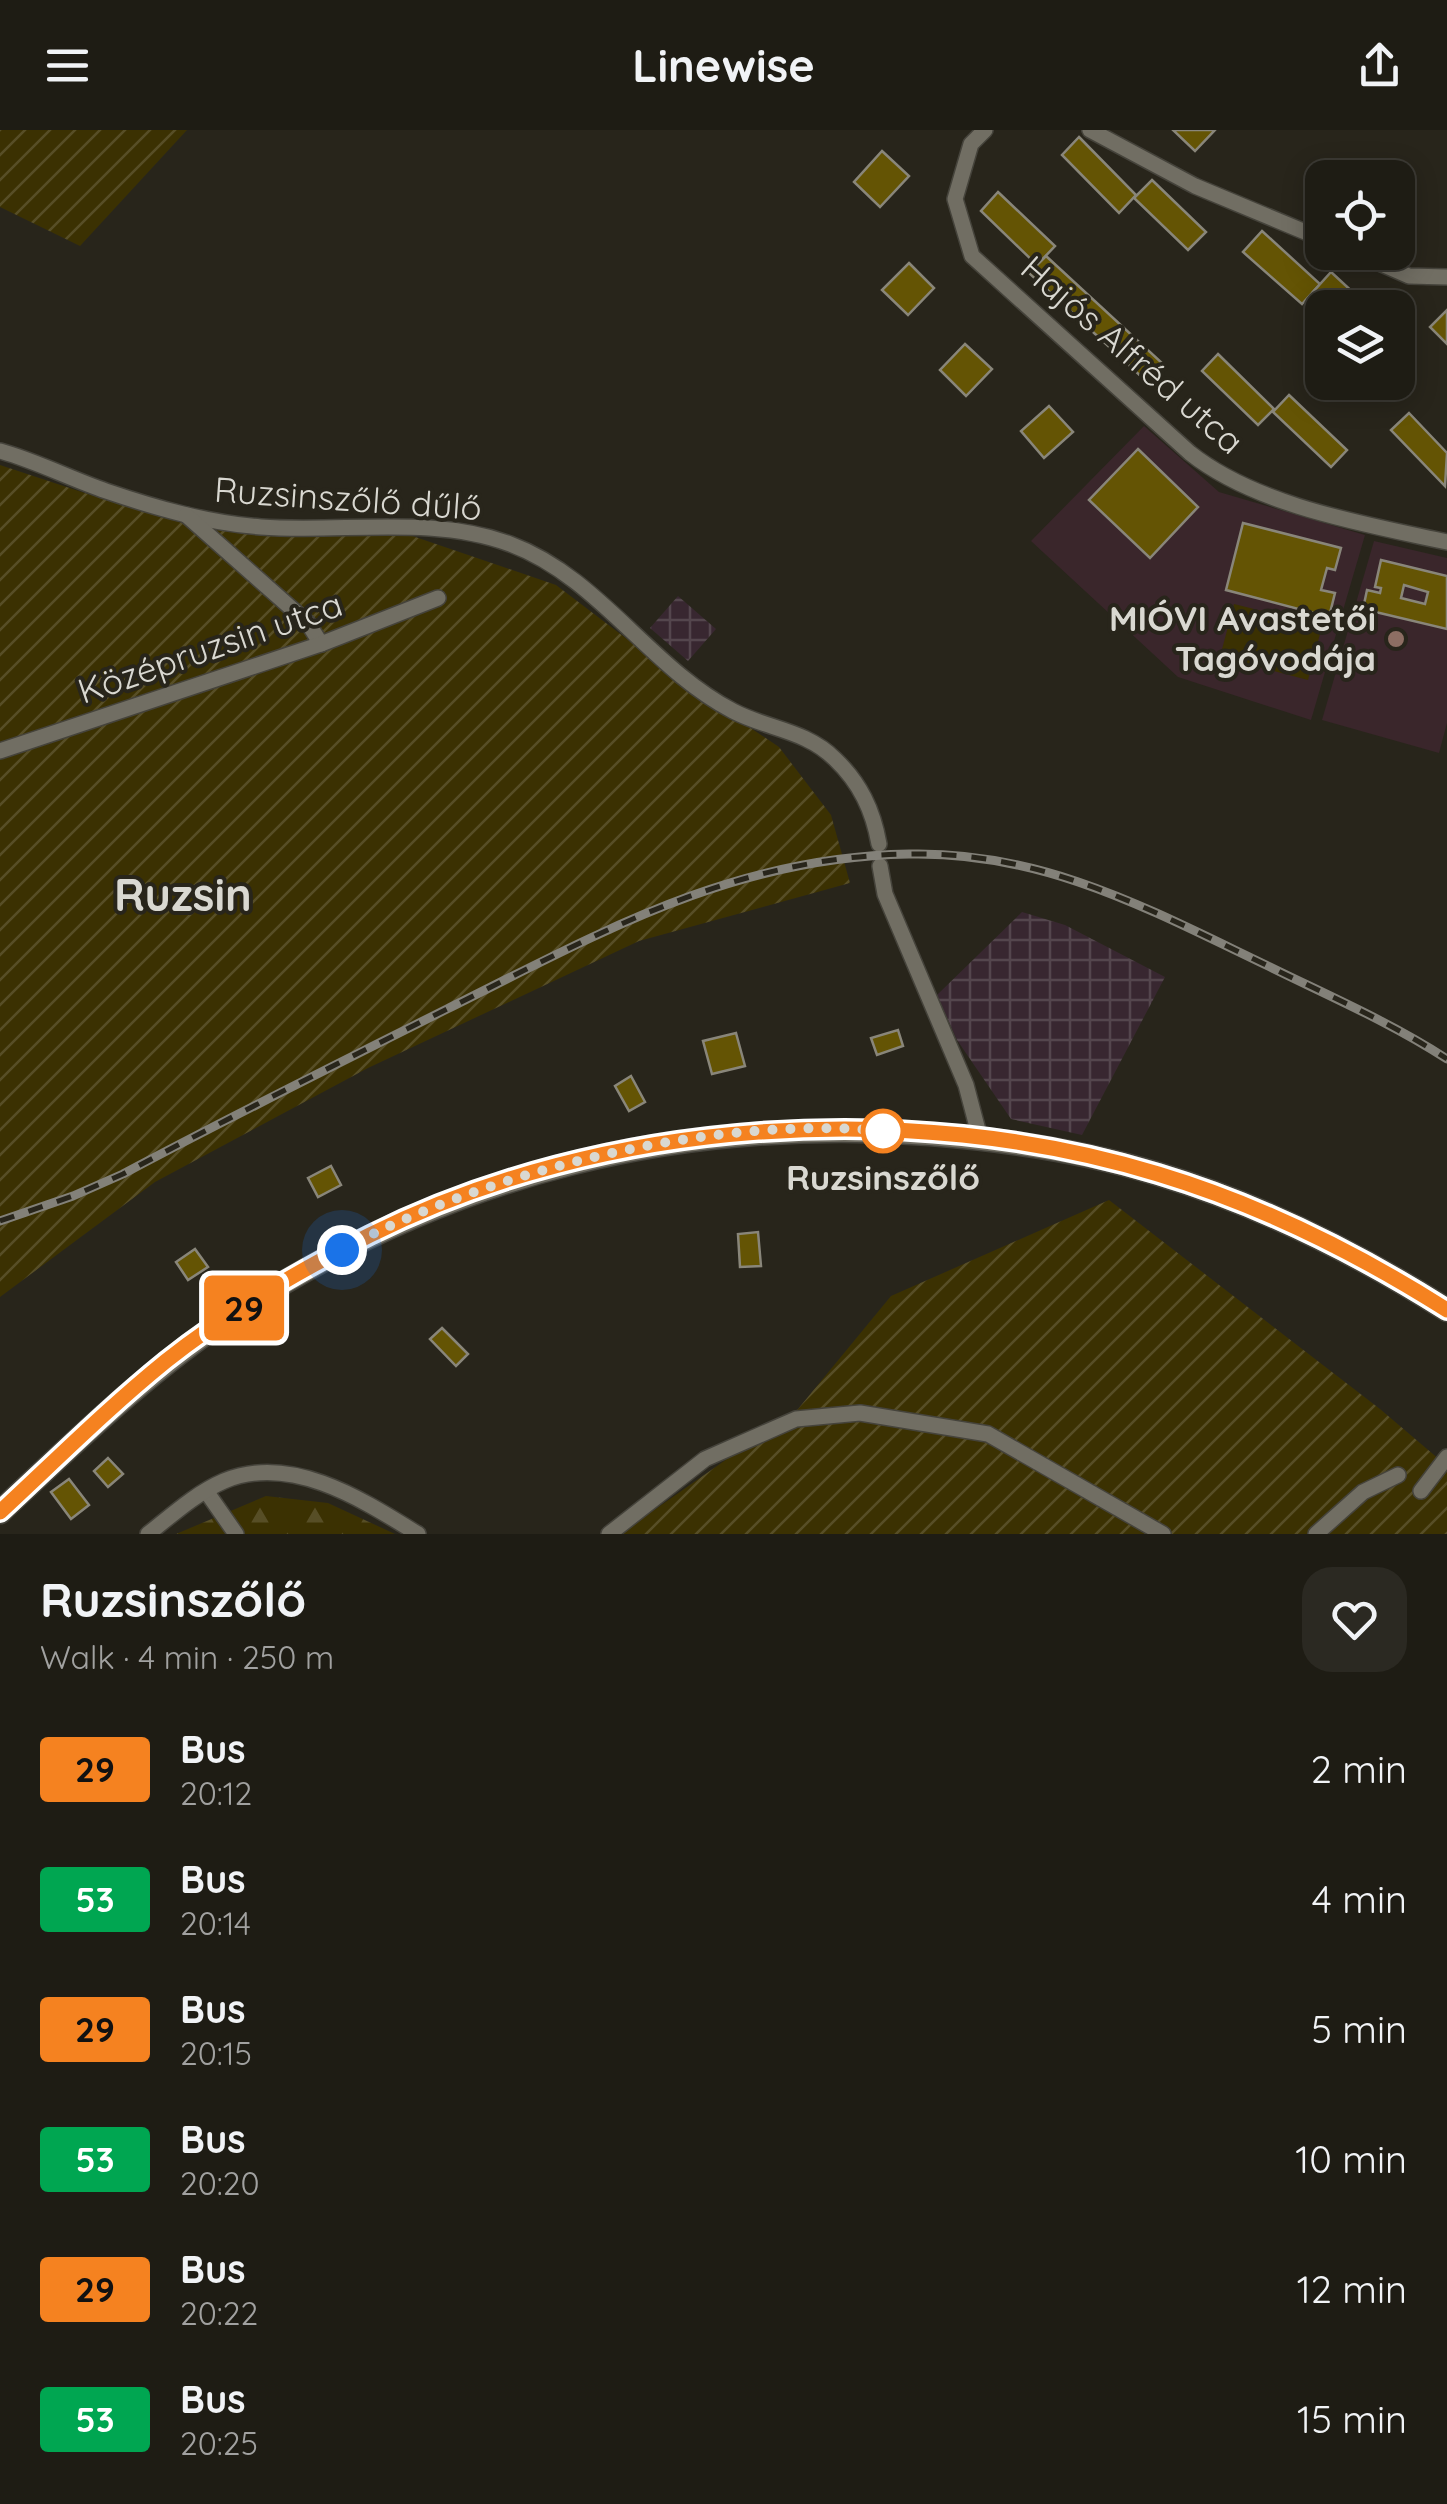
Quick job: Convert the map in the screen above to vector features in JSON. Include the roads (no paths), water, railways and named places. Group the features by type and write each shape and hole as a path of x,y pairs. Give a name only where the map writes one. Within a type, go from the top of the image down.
{"main road":[{"path":"0,1512 167,1360 238,1311 371,1234 507,1181 584,1160 678,1142 774,1131 836,1129 1055,1139 1220,1195 1335,1245 1388,1272 1447,1310"}],"street":[{"name":"Hajós Alfréd utca","path":"985,130 974,138 963,163 955,199 972,256 1190,453 1215,473 1241,486 1321,512 1447,542"},
{"path":"1090,130 1195,186 1305,232"},
{"path":"1395,270 1409,276 1447,277"},
{"name":"Ruzsinszőlő dűlő","path":"0,451 105,491 186,516 261,527 448,530 507,542 542,558 580,584 688,680 734,712 806,737 833,757 860,788 873,816 879,844"},
{"path":"186,516 308,623 322,644"},
{"name":"Középruzsin utca","path":"0,751 322,644 438,598"},
{"path":"880,866 885,894 966,1085 980,1138"},
{"path":"609,1534 705,1459 796,1419 860,1413 988,1434 1163,1534"},
{"path":"1420,1490 1447,1458"},
{"path":"148,1534 223,1481 254,1472 278,1472 354,1496 418,1534"},
{"path":"1316,1534 1363,1492 1398,1475"},
{"path":"206,1491 236,1534"}],"railway":[{"path":"0,1221 123,1174 614,927 725,884 845,858 958,856 1005,862 1094,887 1335,998 1447,1059"}],"place":[{"name":"MIÓVI Avastetői Tagóvodája","path":"1396,639"},
{"name":"Ruzsinszőlő","path":"883,1131"}],"district":[{"name":"Ruzsin","path":"183,895"}]}
